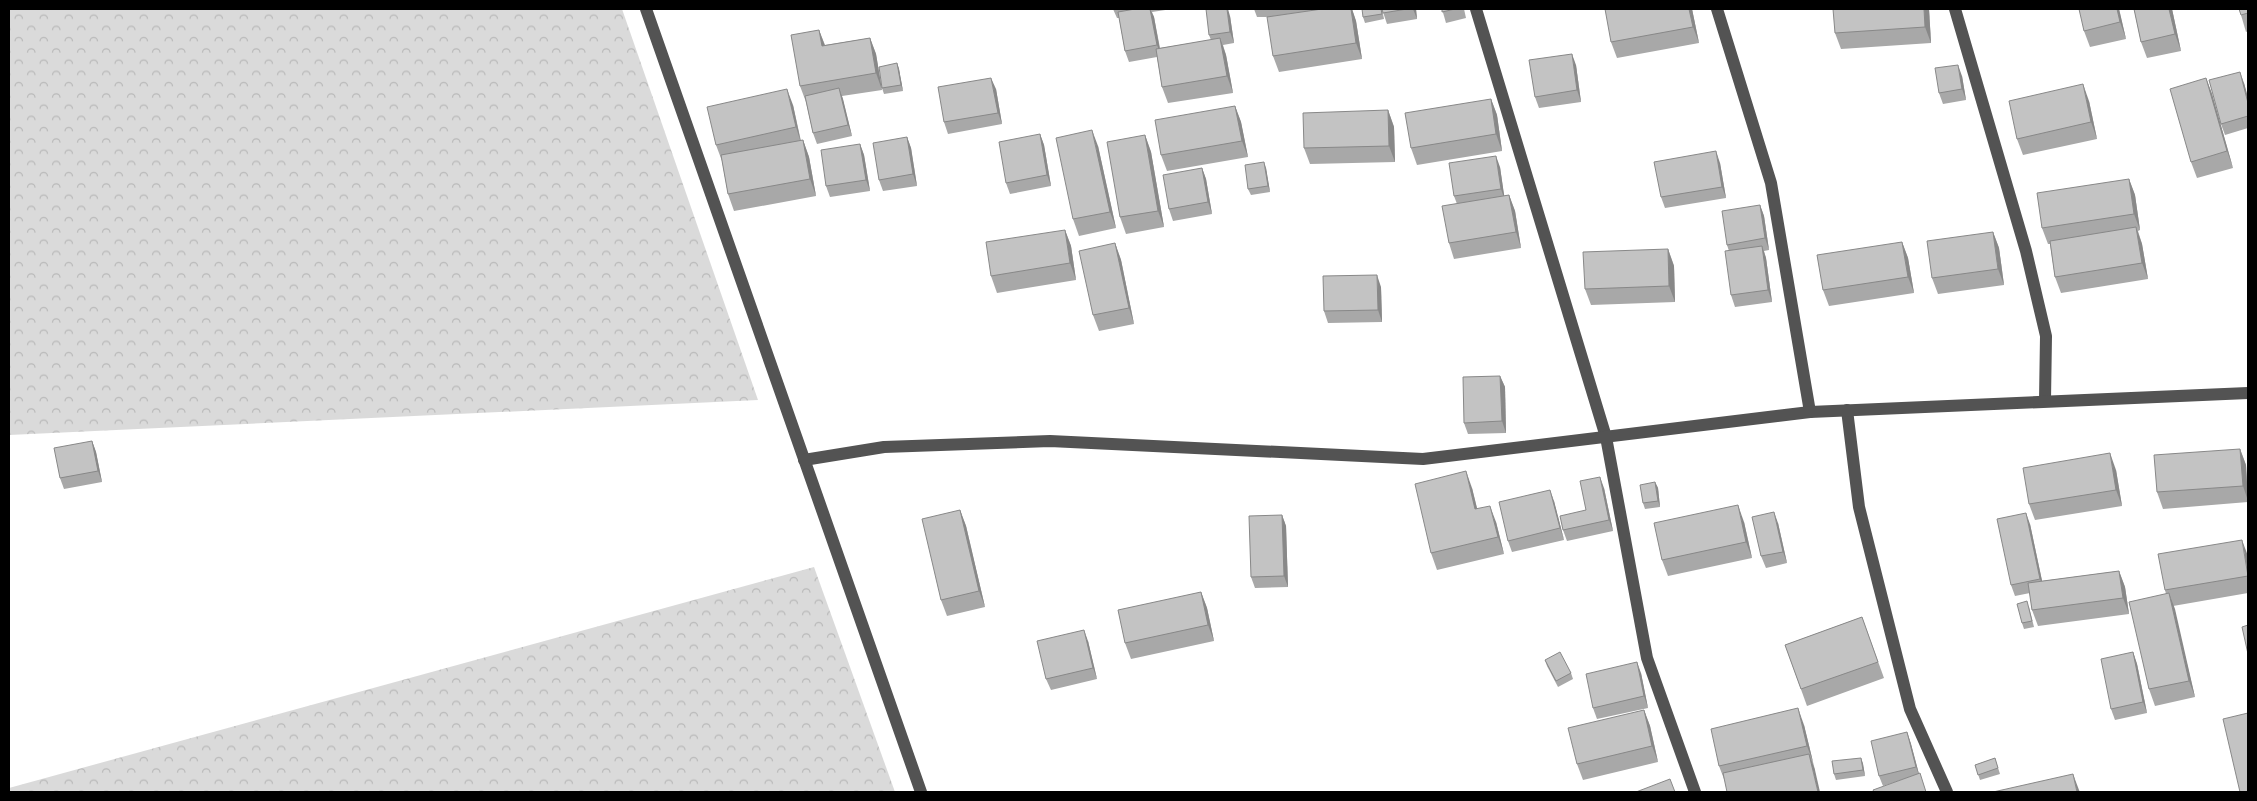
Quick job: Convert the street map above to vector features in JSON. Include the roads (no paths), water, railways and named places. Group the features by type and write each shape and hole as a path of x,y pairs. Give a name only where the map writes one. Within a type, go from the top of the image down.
{"street":[{"path":"646,9 921,792"},
{"path":"1476,9 1606,437 1647,658 1695,792"},
{"path":"1717,9 1771,183 1810,412"},
{"path":"1955,9 2026,251 2046,336 2045,400"},
{"path":"804,460 884,447 1050,441 1424,459 1810,412 2045,400 2248,393"},
{"path":"1846,410 1860,507 1910,709 1947,792"}]}
